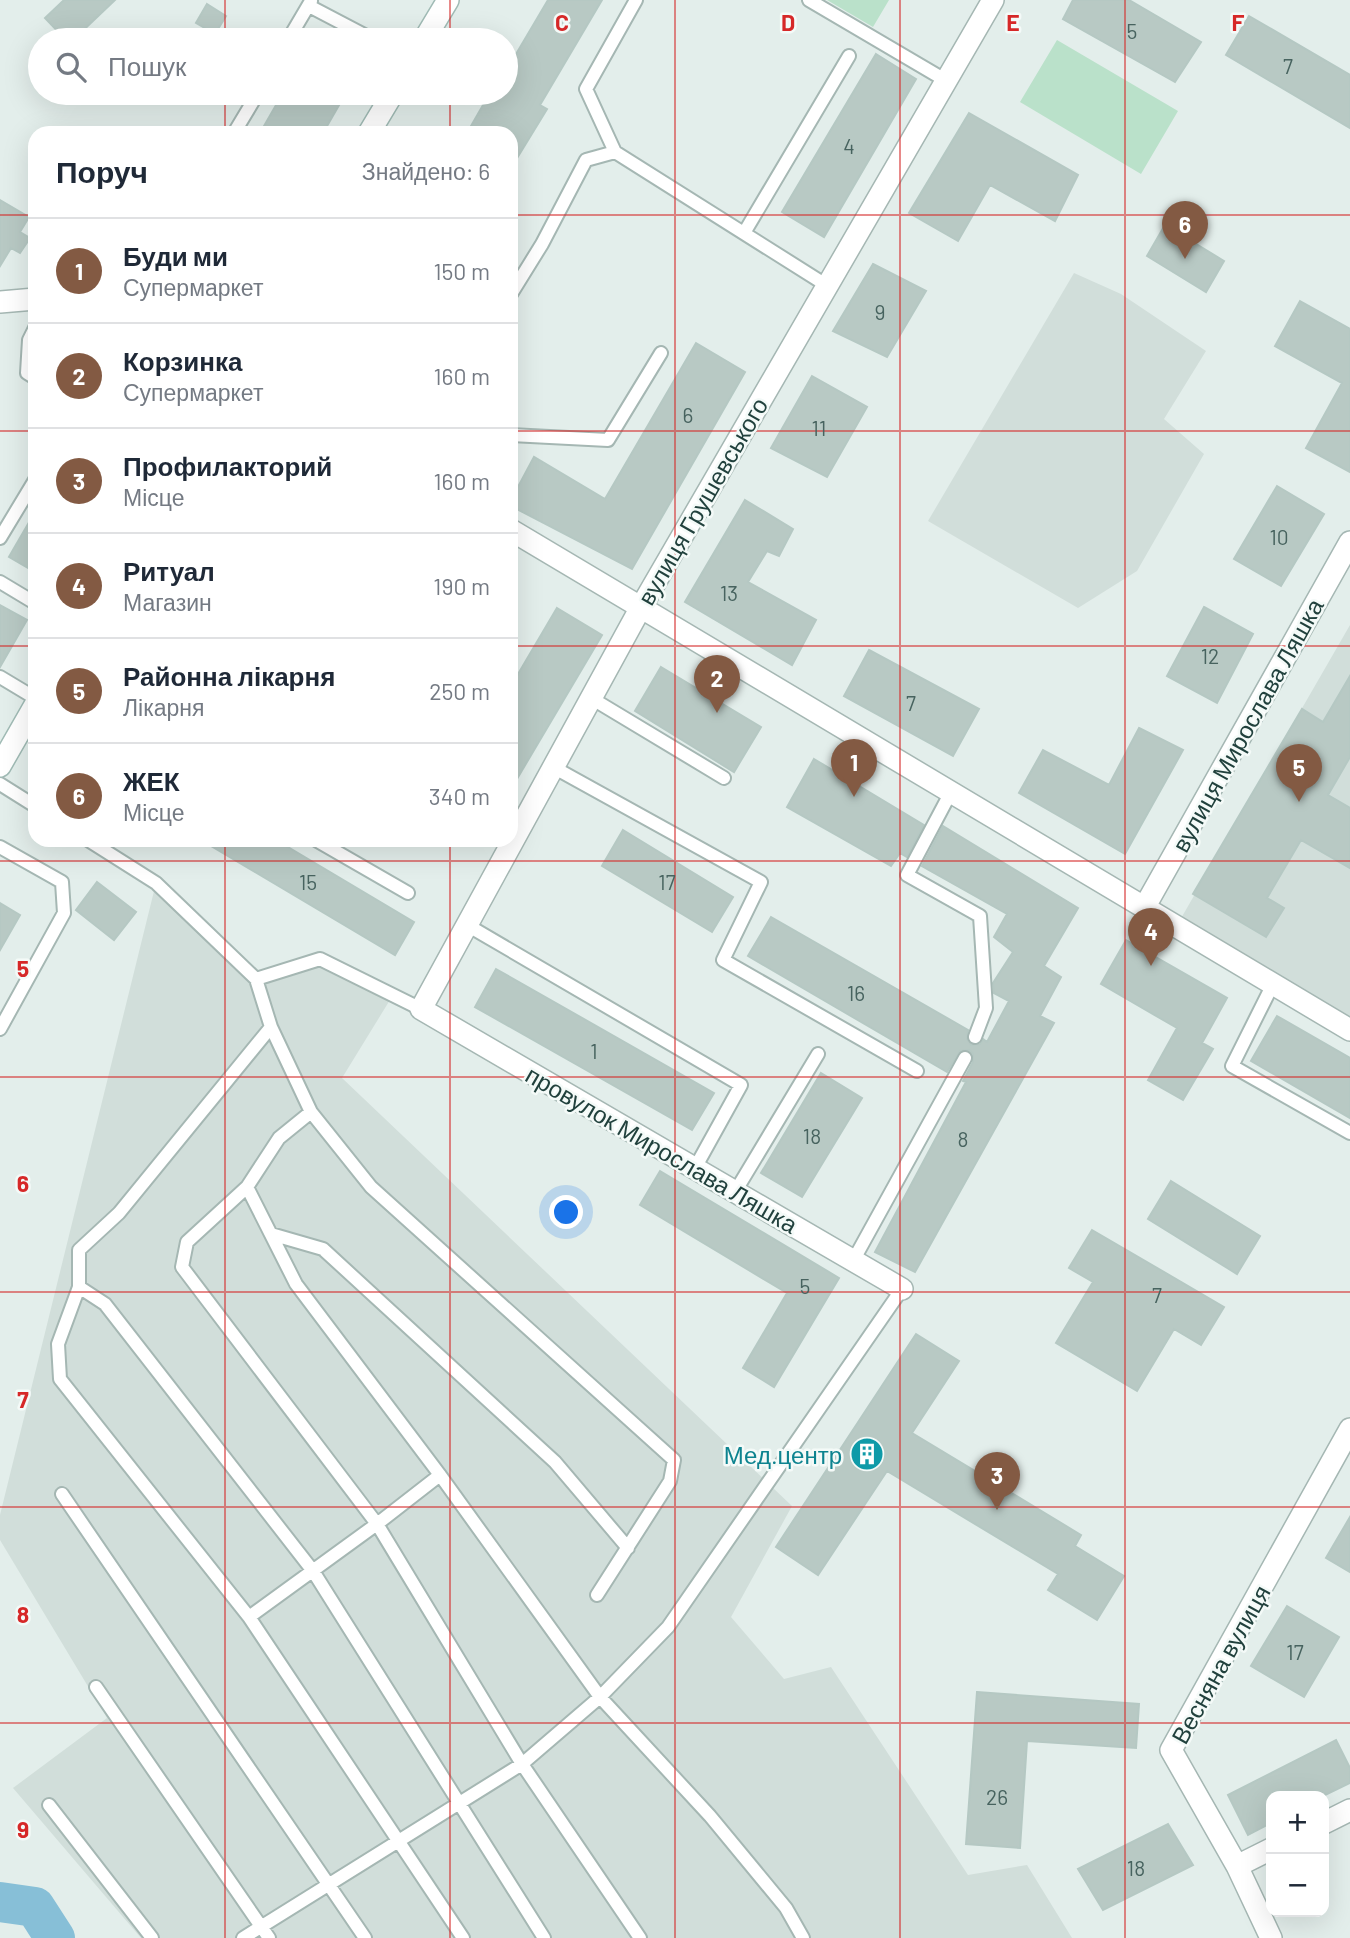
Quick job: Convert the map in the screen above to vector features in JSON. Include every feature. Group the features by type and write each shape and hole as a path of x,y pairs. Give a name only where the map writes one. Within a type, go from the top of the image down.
{"street":[{"path":"431,28 448,0"},
{"name":"вулиця Грушевського","path":"518,831 641,607 993,0"},
{"path":"373,126 386,105"},
{"path":"0,302 28,300"},
{"path":"518,534 1350,1030"},
{"name":"вулиця Мирослава Ляшка","path":"1144,908 1350,541"},
{"path":"0,765 28,717"},
{"name":"вулиця Грушевського","path":"421,1009 509,847"},
{"name":"провулок Мирослава Ляшка","path":"421,1009 902,1290"},
{"name":"Весняна вулиця","path":"1271,1938 1237,1866 1171,1750 1350,1429"},
{"path":"1329,1820 1350,1810"},
{"path":"1237,1866 1266,1852"}],"lane":[{"path":"636,0 586,89 615,152 826,285"},
{"path":"809,0 945,80"},
{"path":"295,28 310,3 353,28"},
{"path":"744,233 849,56"},
{"path":"238,126 251,105"},
{"path":"518,283 542,244 586,160 615,152"},
{"path":"518,435 608,440 661,353"},
{"path":"0,538 28,492"},
{"path":"0,582 28,599"},
{"path":"0,677 28,694"},
{"path":"591,698 724,778"},
{"path":"553,767 761,882 723,960 917,1071"},
{"path":"0,784 28,802"},
{"path":"951,792 907,875 980,916 986,1008 975,1037"},
{"path":"0,847 62,882 64,913 0,1029"},
{"path":"99,847 156,883 256,979 271,1027 311,1112 371,1186 674,1460 670,1481 597,1595"},
{"path":"328,847 408,893"},
{"path":"467,925 741,1085 695,1168"},
{"path":"256,979 320,959 421,1009"},
{"path":"1273,984 1232,1066 1350,1133"},
{"path":"271,1027 119,1213 79,1250 79,1287 58,1344 60,1379 249,1617 463,1938"},
{"path":"735,1192 818,1054"},
{"path":"853,1261 965,1058"},
{"path":"311,1112 279,1138 247,1187 187,1242 182,1267 377,1524 522,1764 640,1938"},
{"path":"247,1187 296,1284 440,1475 600,1697 710,1816 786,1908 803,1938"},
{"path":"271,1234 323,1250 555,1462 628,1548"},
{"path":"79,1287 105,1304 313,1571 544,1938"},
{"path":"243,1938 522,1764 600,1697 668,1627 902,1290"},
{"path":"249,1617 440,1475"},
{"path":"62,1494 365,1938"},
{"path":"96,1687 269,1938"},
{"path":"49,1805 152,1938"}],"shaded area":[{"path":"1074,273 1121,294 1206,351 1164,419 1204,454 1137,571 1078,608 928,521"},
{"path":"1350,625 1350,1030 1176,927"},
{"path":"156,883 256,979 320,959 393,995 342,1078 792,1506 731,1617 784,1679 831,1667 968,1875 1027,1865 1072,1938 141,1938 13,1788 107,1718 0,1540 0,1515"}],"green space":[{"path":"827,0 889,0 873,27"},
{"path":"1057,40 1178,111 1141,174 1020,102"}],"building":[{"path":"64,0 115,0 86,28 55,28 45,18"},
{"path":"548,0 602,0 540,105 547,109 518,157 518,126 471,126 483,105 518,105 518,51"},
{"path":"1073,0 1129,0 1201,42 1175,82 1063,19"},
{"path":"207,4 226,16 219,28 205,28 196,23"},
{"path":"1249,16 1350,75 1350,128 1226,55"},
{"path":"876,54 916,79 824,237 782,212"},
{"path":"276,105 339,105 327,126 264,126"},
{"path":"969,113 1078,175 1055,221 990,185 958,241 909,213"},
{"path":"0,200 28,216 20,232 28,237 28,241 20,253 11,248 0,266"},
{"path":"1165,225 1224,261 1206,292 1147,256"},
{"path":"873,264 926,291 887,357 833,331"},
{"path":"1300,301 1350,329 1350,472 1306,448 1342,383 1275,346"},
{"path":"696,343 745,372 632,569 518,510 518,487 534,457 605,499"},
{"path":"812,376 867,407 827,477 771,448"},
{"path":"1277,486 1324,514 1281,586 1234,559"},
{"path":"745,500 793,529 779,556 767,551 748,582 816,620 792,665 685,602"},
{"path":"28,524 28,568 9,557"},
{"path":"0,605 27,620 0,667"},
{"path":"1204,607 1253,634 1217,703 1167,676"},
{"path":"557,608 602,635 518,777 518,674"},
{"path":"869,650 979,709 953,756 844,696"},
{"path":"661,667 761,727 734,772 635,711"},
{"path":"1350,676 1350,757 1328,795 1350,808 1350,868 1301,840 1267,898 1284,908 1266,937 1193,894 1302,709 1323,722"},
{"path":"1139,728 1183,750 1125,854 1019,793 1043,750 1109,785"},
{"path":"814,759 924,825 907,857 900,853 891,866 787,807"},
{"path":"943,826 1078,908 1044,966 1061,977 1040,1016 1054,1023 915,1272 875,1252 966,1082 963,1081 973,1062 973,1054 969,1050 960,1051 947,1072 748,956 771,917 968,1030 967,1039 971,1045 980,1044 983,1039 987,1042 1009,1001 994,993 993,983 1013,952 994,937 1007,914 922,866"},
{"path":"623,830 733,897 712,932 602,866"},
{"path":"213,847 288,847 414,922 395,955"},
{"path":"97,882 136,912 114,940 76,910"},
{"path":"0,903 20,915 0,950"},
{"path":"1126,940 1227,998 1202,1043 1213,1049 1183,1100 1148,1080 1177,1028 1101,984"},
{"path":"496,969 714,1093 692,1130 475,1007"},
{"path":"1277,1016 1350,1058 1350,1118 1251,1061"},
{"path":"821,1073 862,1098 802,1197 761,1173"},
{"path":"660,1171 839,1278 774,1387 743,1368 787,1293 640,1205"},
{"path":"1171,1181 1260,1236 1237,1274 1148,1219"},
{"path":"1092,1230 1224,1307 1201,1345 1174,1329 1137,1391 1056,1343 1093,1282 1069,1268"},
{"path":"916,1334 959,1361 912,1433 1081,1535 1075,1546 1124,1576 1097,1620 1048,1590 1058,1574 887,1471 818,1575 776,1547"},
{"path":"1350,1517 1350,1572 1326,1558"},
{"path":"1287,1606 1339,1637 1304,1697 1251,1666"},
{"path":"977,1692 1139,1704 1136,1748 1027,1741 1020,1848 966,1844"},
{"path":"1336,1740 1350,1768 1350,1783 1329,1793 1329,1791 1266,1791 1266,1826 1248,1835 1228,1795"},
{"path":"1168,1824 1193,1865 1103,1910 1078,1869"}],"waterway":[{"path":"0,1902 35,1907 55,1938"}],"place":[{"name":"ЖЕК","path":"1185,259"},
{"name":"Корзинка","path":"717,713"},
{"name":"Буди ми","path":"854,797"},
{"name":"Районна лікарня","path":"1299,802"},
{"name":"Ритуал","path":"1151,966"},
{"name":"Мед.центр","path":"867,1454"},
{"name":"Профилакторий","path":"997,1510"}]}
